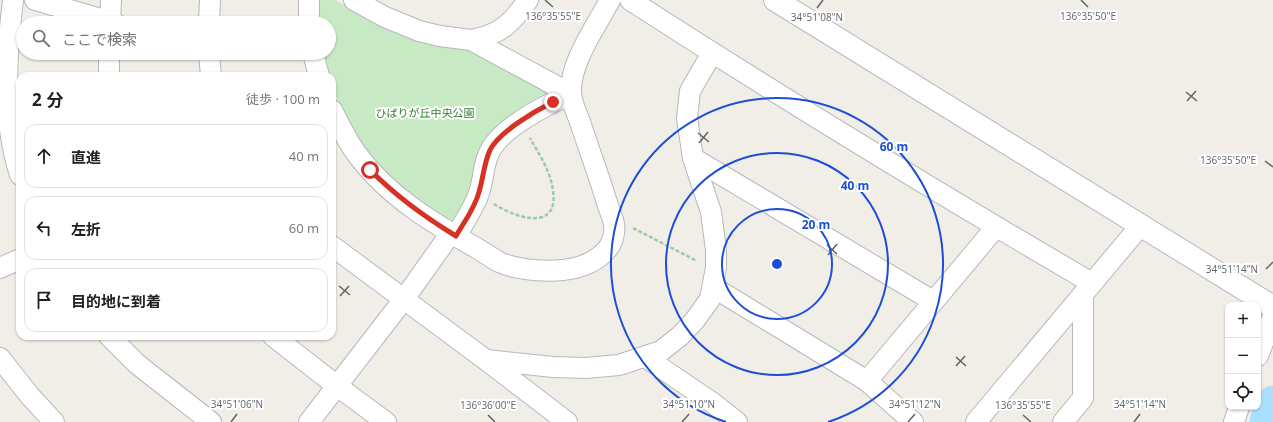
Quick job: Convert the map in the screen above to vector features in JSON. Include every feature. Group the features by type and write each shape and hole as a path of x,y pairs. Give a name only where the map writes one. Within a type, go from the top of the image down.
{"street":[{"path":"13,0 9,31 6,78 12,138 16,156"},
{"path":"35,0 91,16"},
{"path":"111,0 112,16"},
{"path":"209,16 210,0"},
{"path":"309,0 309,16"},
{"path":"354,0 385,17 419,31 440,36 471,40 489,36 506,26 521,11 528,0"},
{"path":"336,118 356,153 390,190 416,211 500,262 511,266 545,270 564,270 576,268 590,262 607,250 615,233 571,94 572,77 582,52 610,0"},
{"path":"630,0 712,53 996,227 1087,289"},
{"path":"775,0 1273,307"},
{"path":"471,40 571,94"},
{"path":"486,360 553,367 586,368 619,365 662,350 680,336 695,320 710,299 714,279 716,250 711,212 693,158 687,118 690,91 712,53"},
{"path":"109,60 109,72"},
{"path":"210,60 211,72"},
{"path":"315,60 318,72"},
{"path":"309,422 470,212 479,194 490,150 502,136 536,111 571,94"},
{"path":"693,158 933,301"},
{"path":"976,422 1141,225"},
{"path":"867,381 996,227"},
{"path":"336,249 567,422"},
{"path":"0,268 16,261"},
{"path":"714,279 867,381 913,422"},
{"path":"1063,422 1083,398 1087,289"},
{"path":"1261,348 1273,316"},
{"path":"113,340 137,364 211,422"},
{"path":"278,340 386,422"},
{"path":"645,357 713,403 737,422"},
{"path":"0,358 30,396 54,422"},
{"path":"1234,422 1238,410"}],"path":[{"path":"479,194 503,210 519,217 535,219 549,214 553,200 552,184 522,121"},
{"path":"613,223 625,224 714,279"}],"green space":[{"name":"ひばりが丘中央公園","path":"317,0 335,0 382,25 477,48 550,90 550,98 495,131 471,197 456,220 446,219 411,196 380,168 358,140 336,96 336,72 328,72 325,60 336,60 336,16 318,16"}],"waterway":[{"path":"1266,422 1273,402"}],"route":[{"path":"370,170 390,190 416,211 456,236 479,194 490,150 502,136 536,111 553,102"}]}
